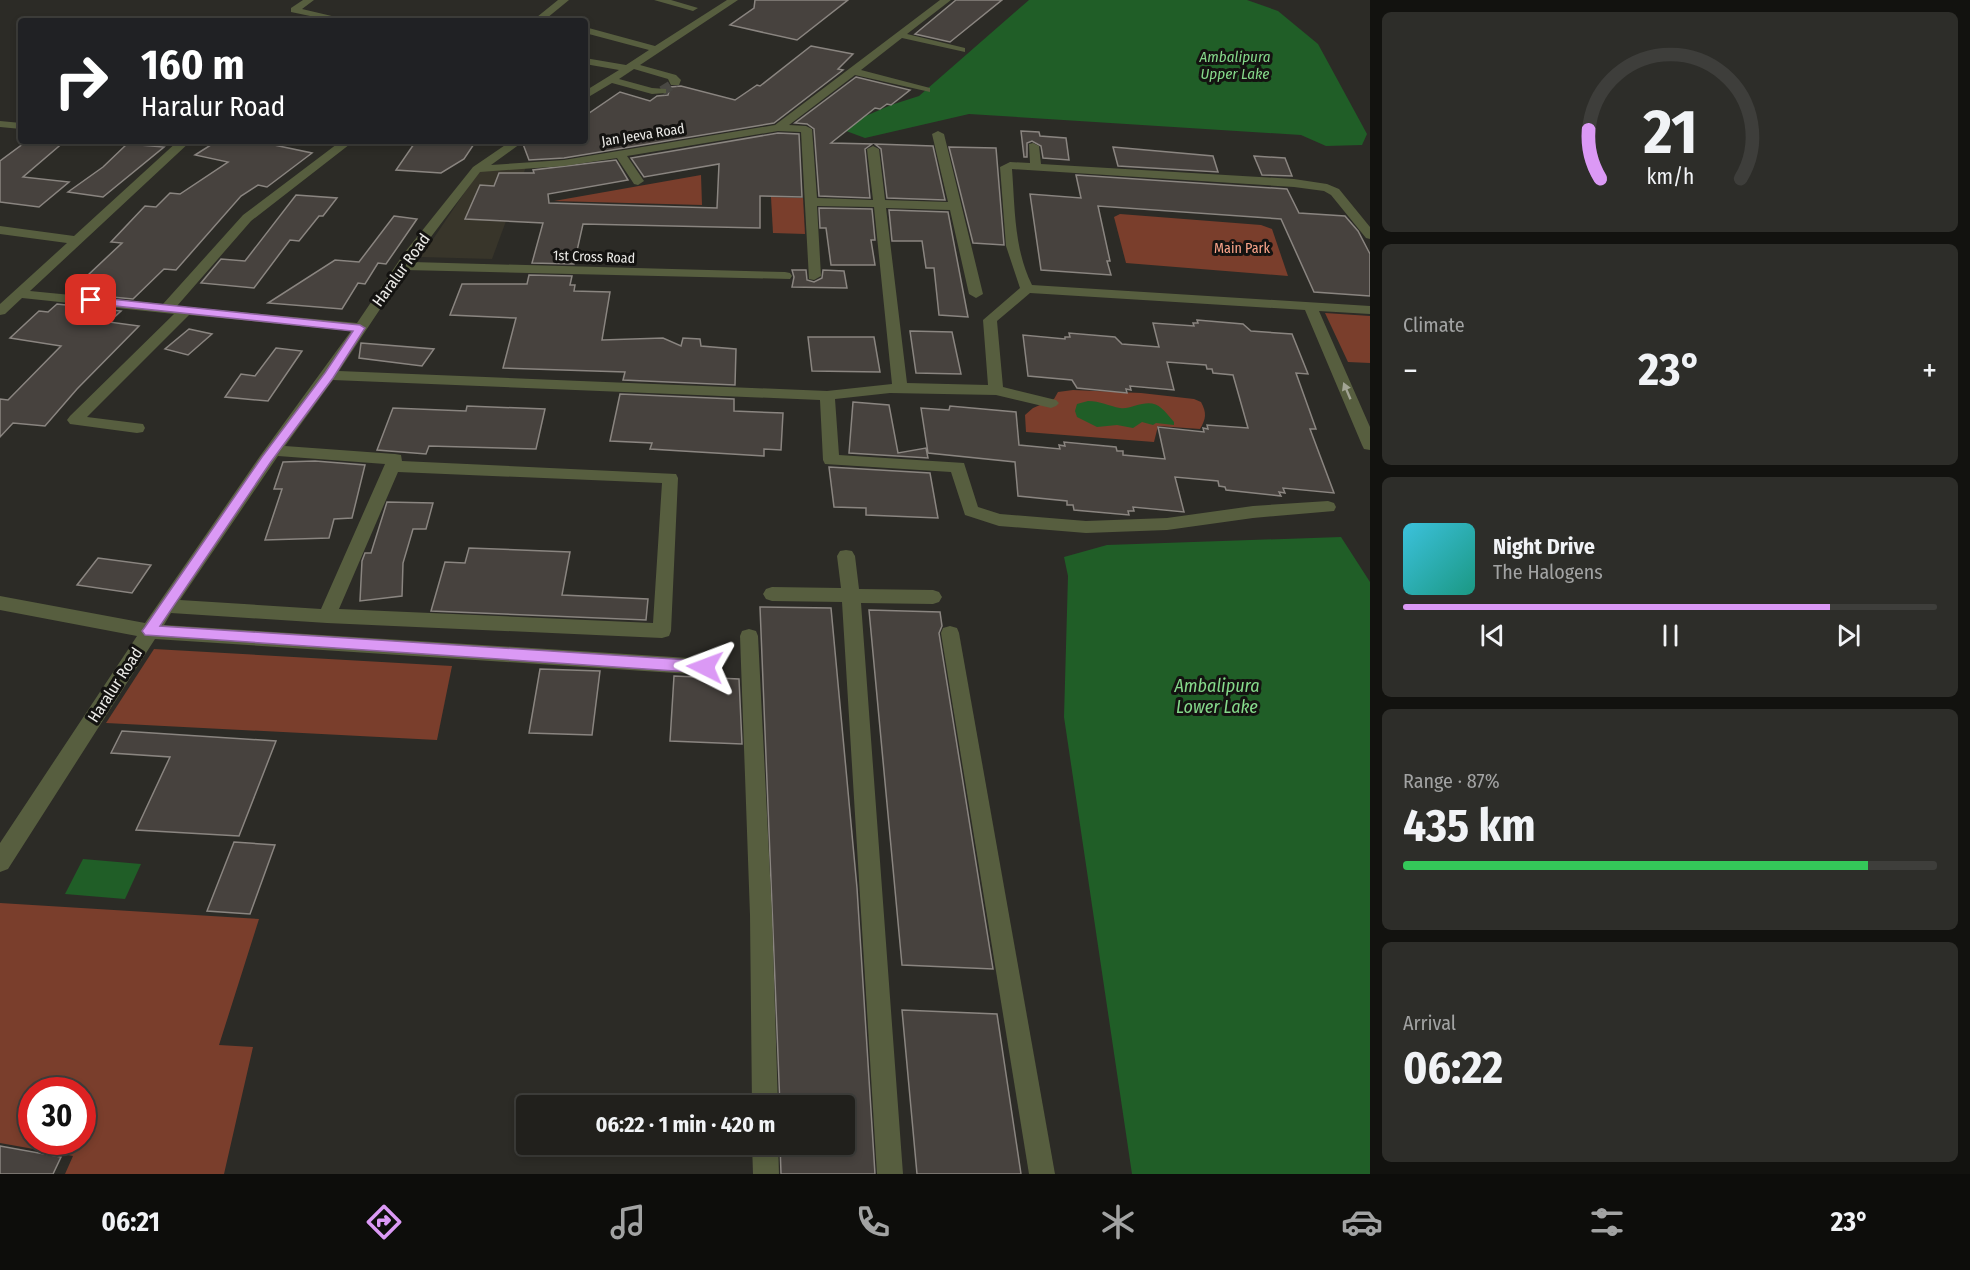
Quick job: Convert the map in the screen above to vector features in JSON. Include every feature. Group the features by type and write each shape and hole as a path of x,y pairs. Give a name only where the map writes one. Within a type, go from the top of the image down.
{"street":[{"path":"309,0 294,10 319,18"},
{"path":"541,18 564,0"},
{"path":"658,0 693,8"},
{"path":"588,94 733,0"},
{"path":"778,128 946,0"},
{"path":"588,31 655,49"},
{"path":"899,35 962,50"},
{"path":"588,61 629,66 672,77 676,80 675,83"},
{"path":"853,70 926,90"},
{"path":"609,80 652,91 662,90"},
{"path":"0,124 18,126"},
{"path":"778,128 806,129 812,202 814,276"},
{"name":"Jan Jeeva Road","path":"477,169 564,162 778,128"},
{"path":"938,134 953,206 976,294"},
{"path":"0,311 182,144"},
{"path":"168,307 247,218 344,144"},
{"name":"Haralur Road","path":"0,862 166,606 403,266 477,169 514,144"},
{"path":"1033,146 1036,166"},
{"path":"873,149 900,387"},
{"path":"620,154 638,181"},
{"path":"1027,289 1019,276 1013,244 1006,168 1010,165 1294,183 1327,188 1341,198 1370,234"},
{"path":"812,202 953,206"},
{"path":"0,230 77,240"},
{"name":"1st Cross Road","path":"403,266 785,276"},
{"path":"996,390 990,320 1027,289 1370,310"},
{"path":"18,294 168,307 360,328"},
{"path":"1310,306 1370,445"},
{"path":"137,428 75,420 186,310"},
{"path":"329,375 827,396 859,390 900,387 996,390 1051,404"},
{"path":"827,396 831,460 958,467 971,511 999,520 1086,527 1167,524 1253,512 1328,507"},
{"path":"273,450 395,459 327,616"},
{"path":"166,606 327,616 662,631 670,478 392,466"},
{"path":"846,556 851,596 890,1174"},
{"path":"772,594 933,597"},
{"path":"0,603 150,631 705,667"},
{"path":"950,633 1042,1174"},
{"path":"748,636 761,915 765,1095"},
{"path":"765,1155 766,1174"}],"shaded area":[{"path":"526,167 492,259 421,257 479,171"}],"green space":[{"path":"701,175 702,205 554,201"},
{"path":"771,197 803,198 805,234 773,233"},
{"name":"Main Park","path":"1120,214 1261,225 1272,229 1288,276 1126,263 1114,217"},
{"path":"1325,313 1370,316 1370,363 1348,362"},
{"path":"1073,390 1141,393 1194,399 1201,402 1205,419 1200,429 1158,426 1154,442 1026,432 1025,415 1033,408 1054,399 1058,392"},
{"path":"154,649 452,666 437,740 106,723"},
{"path":"0,903 259,919 219,1045 253,1047 224,1174 65,1174 73,1156 67,1155 96,1155 96,1077 18,1077 18,1146 0,1143"}],"water":[{"name":"Ambalipura Upper Lake","path":"1029,0 1247,0 1278,11 1318,44 1367,134 1362,145 1326,146 1301,135 969,114 865,138 838,128 891,105 919,96"},
{"path":"1088,401 1122,408 1148,403 1157,405 1174,422 1174,425 1156,423 1153,425 1142,422 1133,428 1117,425 1097,427 1077,417 1075,411 1077,404"},
{"name":"Ambalipura Lower Lake","path":"1341,537 1370,582 1370,1174 1132,1174 1064,717 1068,576 1064,557 1107,545"},
{"path":"83,859 141,864 125,899 65,894"}],"building":[{"path":"755,0 848,0 797,40 730,25 754,8"},
{"path":"956,0 1002,0 950,42 915,34"},
{"path":"811,46 853,54 838,69 843,70 774,123 564,158 529,160 523,144 588,144 588,114 620,92 650,101 657,96 668,95 670,87 681,86 735,100 757,85 760,86"},
{"path":"856,77 910,90 891,105 887,104 880,109 875,108 831,143 872,144 865,149 870,198 819,196 814,129 807,124 795,123"},
{"path":"1021,131 1039,132 1040,136 1066,138 1069,160 1043,158 1041,146 1032,141 1027,143 1027,157 1024,157"},
{"path":"778,133 799,134 802,197 760,196 760,228 583,224 574,264 532,263 543,223 465,219 480,185 494,186 499,173 534,173 533,170 616,160 628,180 548,194 549,203 717,208 719,164 644,177 631,158"},
{"path":"23,144 62,144 23,177 69,182 39,207 0,202 0,161"},
{"path":"127,144 164,147 103,197 68,192 103,167"},
{"path":"212,144 269,144 312,153 267,187 258,185 241,196 176,270 164,269 133,299 69,293 122,243 111,242 145,206 156,207 170,193 180,194 228,162 195,155"},
{"path":"414,144 474,144 464,159 441,173 396,170"},
{"path":"875,144 933,146 945,200 887,198 881,149"},
{"path":"949,147 996,148 1004,245 973,243"},
{"path":"1113,147 1213,156 1218,172 1118,166"},
{"path":"1254,156 1285,158 1292,176 1262,175"},
{"path":"1076,175 1287,189 1299,213 1345,216 1358,231 1370,254 1370,296 1314,292 1281,219 1098,206 1111,275 1041,270 1030,194 1081,198"},
{"path":"296,195 337,198 299,241 290,240 254,288 201,283 221,259 245,261"},
{"path":"819,208 872,209 875,240 871,240 875,265 831,265 826,228 820,228"},
{"path":"889,210 948,212 968,317 939,315 934,268 926,268 922,241 892,241"},
{"path":"394,216 417,219 386,264 378,263 365,284 358,283 342,309 268,303 335,260 359,262"},
{"path":"792,270 806,270 807,280 814,282 822,278 823,270 844,271 847,288 792,287 794,277"},
{"path":"529,275 572,276 570,285 575,285 574,291 610,292 602,340 663,338 681,346 683,338 700,339 701,346 736,349 735,385 623,380 625,372 503,368 516,318 450,315 462,284 527,284"},
{"path":"57,304 121,311 109,322 139,326 77,389 45,426 13,423 0,437 0,399 8,400 61,346 10,338 39,311 48,312"},
{"path":"1197,320 1243,324 1251,331 1292,334 1308,374 1296,373 1316,429 1310,429 1334,493 1283,488 1285,493 1279,492 1281,496 1226,490 1225,487 1219,486 1218,481 1175,477 1184,512 1133,507 1134,511 1128,511 1129,515 1074,510 1073,505 1067,505 1067,501 1018,496 1015,462 928,453 921,408 949,410 950,406 1016,412 1019,445 1060,449 1059,445 1065,446 1064,442 1116,447 1117,451 1123,451 1123,455 1165,459 1158,427 1204,432 1203,428 1208,429 1207,425 1248,428 1233,375 1213,373 1212,369 1207,369 1206,365 1167,362 1174,390 1130,386 1131,390 1126,389 1127,393 1077,388 1072,380 1028,376 1023,335 1065,339 1065,337 1070,337 1069,333 1115,337 1122,344 1159,347 1153,323 1194,326 1193,323 1198,323"},
{"path":"189,329 212,334 188,355 165,349"},
{"path":"910,331 952,332 961,374 916,373"},
{"path":"808,337 874,337 880,372 812,371"},
{"path":"361,343 434,349 422,366 359,358"},
{"path":"276,348 302,351 268,401 225,397 241,374 255,376"},
{"path":"620,394 734,399 734,411 783,413 781,450 764,449 764,456 650,449 652,443 610,441"},
{"path":"853,402 889,405 898,453 926,448 928,458 849,453"},
{"path":"467,406 545,409 536,449 429,446 426,454 377,450 393,408 466,411"},
{"path":"315,461 365,465 352,518 334,519 329,538 265,540 282,489 274,489 283,462"},
{"path":"829,467 930,473 938,518 866,515 866,508 834,507"},
{"path":"387,502 433,503 426,529 413,529 403,563 402,596 360,601 362,561 365,553 371,553"},
{"path":"469,548 570,552 562,595 648,599 646,620 431,611 445,562 465,563"},
{"path":"98,558 151,565 132,593 77,585"},
{"path":"760,607 831,608 857,888 875,1174 781,1174 780,1155 855,1155 855,1095 780,1095"},
{"path":"869,610 940,612 942,626 939,633 993,969 902,965"},
{"path":"540,669 600,671 592,735 529,733"},
{"path":"674,676 739,679 742,744 670,741"},
{"path":"122,731 276,741 239,836 136,830 170,757 111,753"},
{"path":"234,842 275,845 250,914 207,911"},
{"path":"902,1010 997,1014 1021,1174 917,1174"},
{"path":"0,1146 18,1149 18,1155 61,1157 53,1174 0,1174"}],"tunnel":[{"path":"662,91 675,83"}],"route":[{"path":"91,300 360,328 329,375 266,460 150,631 705,667"}]}
